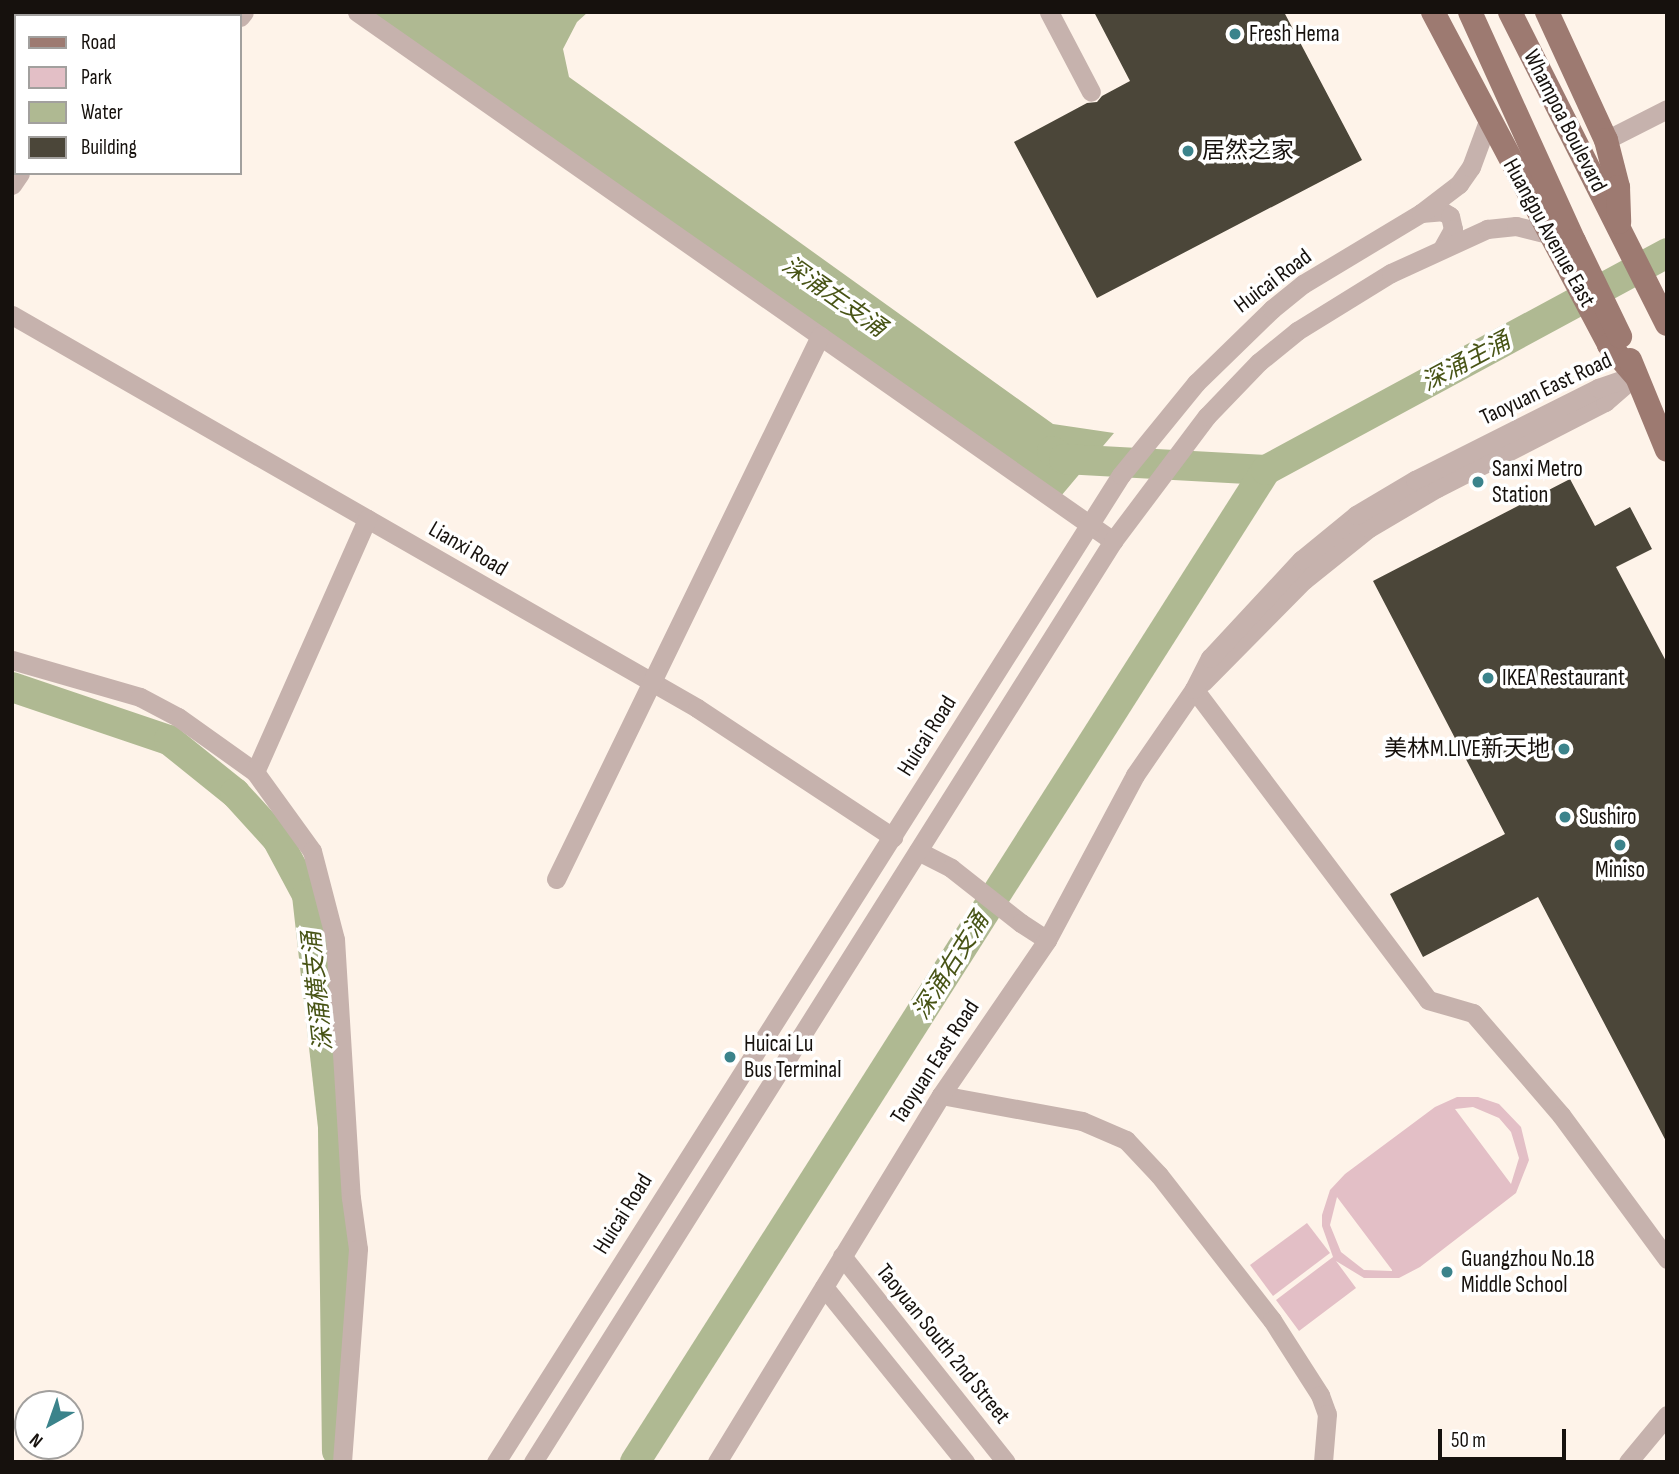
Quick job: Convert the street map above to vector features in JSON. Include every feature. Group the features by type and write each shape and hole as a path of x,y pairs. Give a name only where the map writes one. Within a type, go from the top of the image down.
{"main road":[{"name":"Huangpu Avenue East","path":"1433,12 1488,121 1561,241"},
{"path":"1470,12 1561,241 1635,375 1667,450"},
{"name":"Whampoa Boulevard","path":"1510,12 1619,230"},
{"path":"1547,12 1606,141 1618,187 1619,230 1667,324"}],"street":[{"path":"357,12 1113,541"},
{"path":"1048,12 1091,92"},
{"path":"1606,141 1667,109"},
{"name":"Huicai Road","path":"496,1462 1104,499 1163,421 1220,357 1272,309 1303,284 1421,213 1465,177 1480,147 1488,121"},
{"path":"1421,213 1441,211 1450,216 1453,229 1443,247"},
{"path":"533,1462 1113,541 1194,433 1259,362 1297,331 1381,279 1443,247 1487,229 1503,226 1528,228 1561,241"},
{"name":"Lianxi Road","path":"12,315 652,682 752,743 893,837"},
{"path":"556,879 820,336"},
{"name":"Taoyuan East Road","path":"717,1462 941,1095 1047,940 1135,775 1194,689 1210,658 1301,560 1356,515 1415,480 1587,394 1635,375"},
{"path":"255,772 367,519"},
{"path":"1038,604 1063,620"},
{"path":"12,660 140,697 178,717 255,772 312,851 335,939 351,1198 358,1249 342,1462"},
{"path":"1194,689 1428,1000 1473,1013 1561,1115 1667,1259"},
{"path":"918,851 974,884 1003,909 1047,940"},
{"path":"941,1095 1082,1121 1126,1140 1159,1175 1272,1320 1320,1395 1327,1414 1323,1462"},
{"name":"Taoyuan South 2nd Street","path":"842,1256 1006,1462"},
{"path":"824,1287 965,1462"},
{"path":"1628,1462 1667,1415"},
{"path":"1644,1462 1667,1435"}],"green space":[{"path":"1457,1097 1478,1097 1499,1104 1521,1127 1529,1160 1516,1193 1420,1267 1399,1278 1364,1278 1336,1261 1356,1288 1299,1331 1276,1300 1333,1257 1322,1226 1322,1215 1330,1190 1345,1174 1435,1107","holes":["1473,1107 1499,1118 1511,1132 1519,1158 1511,1184 1455,1109","1337,1197 1392,1270 1392,1271 1364,1270 1341,1252 1330,1225"]},
{"path":"1307,1223 1330,1253 1273,1296 1250,1265"}],"water":[{"path":"372,12 588,12 577,22 563,49 569,77 1053,424 1114,433 1061,496"}],"building":[{"name":"居然之家","path":"1094,12 1284,12 1362,160 1097,298 1014,142 1087,103 1097,102 1102,96 1130,81"},
{"name":"美林M.LIVE新天地","path":"1570,479 1595,526 1630,507 1652,549 1616,567 1667,663 1667,1143 1538,897 1423,957 1390,894 1505,834 1373,581"}],"waterway":[{"name":"深涌右支涌","path":"635,1462 1266,470 1667,253"},
{"name":"深涌左支涌","path":"1052,451 1064,459 1266,470"},
{"name":"深涌横支涌","path":"12,687 169,740 235,793 277,839 307,895 333,1128 337,1451"}],"place":[{"name":"Fresh Hema","path":"1235,34"},
{"name":"居然之家","path":"1188,151"},
{"name":"Sanxi Metro Station","path":"1478,482"},
{"name":"IKEA Restaurant","path":"1488,678"},
{"name":"美林M.LIVE新天地","path":"1564,749"},
{"name":"Sushiro","path":"1565,817"},
{"name":"Miniso","path":"1620,845"},
{"name":"Huicai Lu Bus Terminal","path":"730,1057"},
{"name":"Guangzhou No.18 Middle School","path":"1447,1272"}],"water label":[{"name":"深涌主涌","path":"1466,362"}]}
